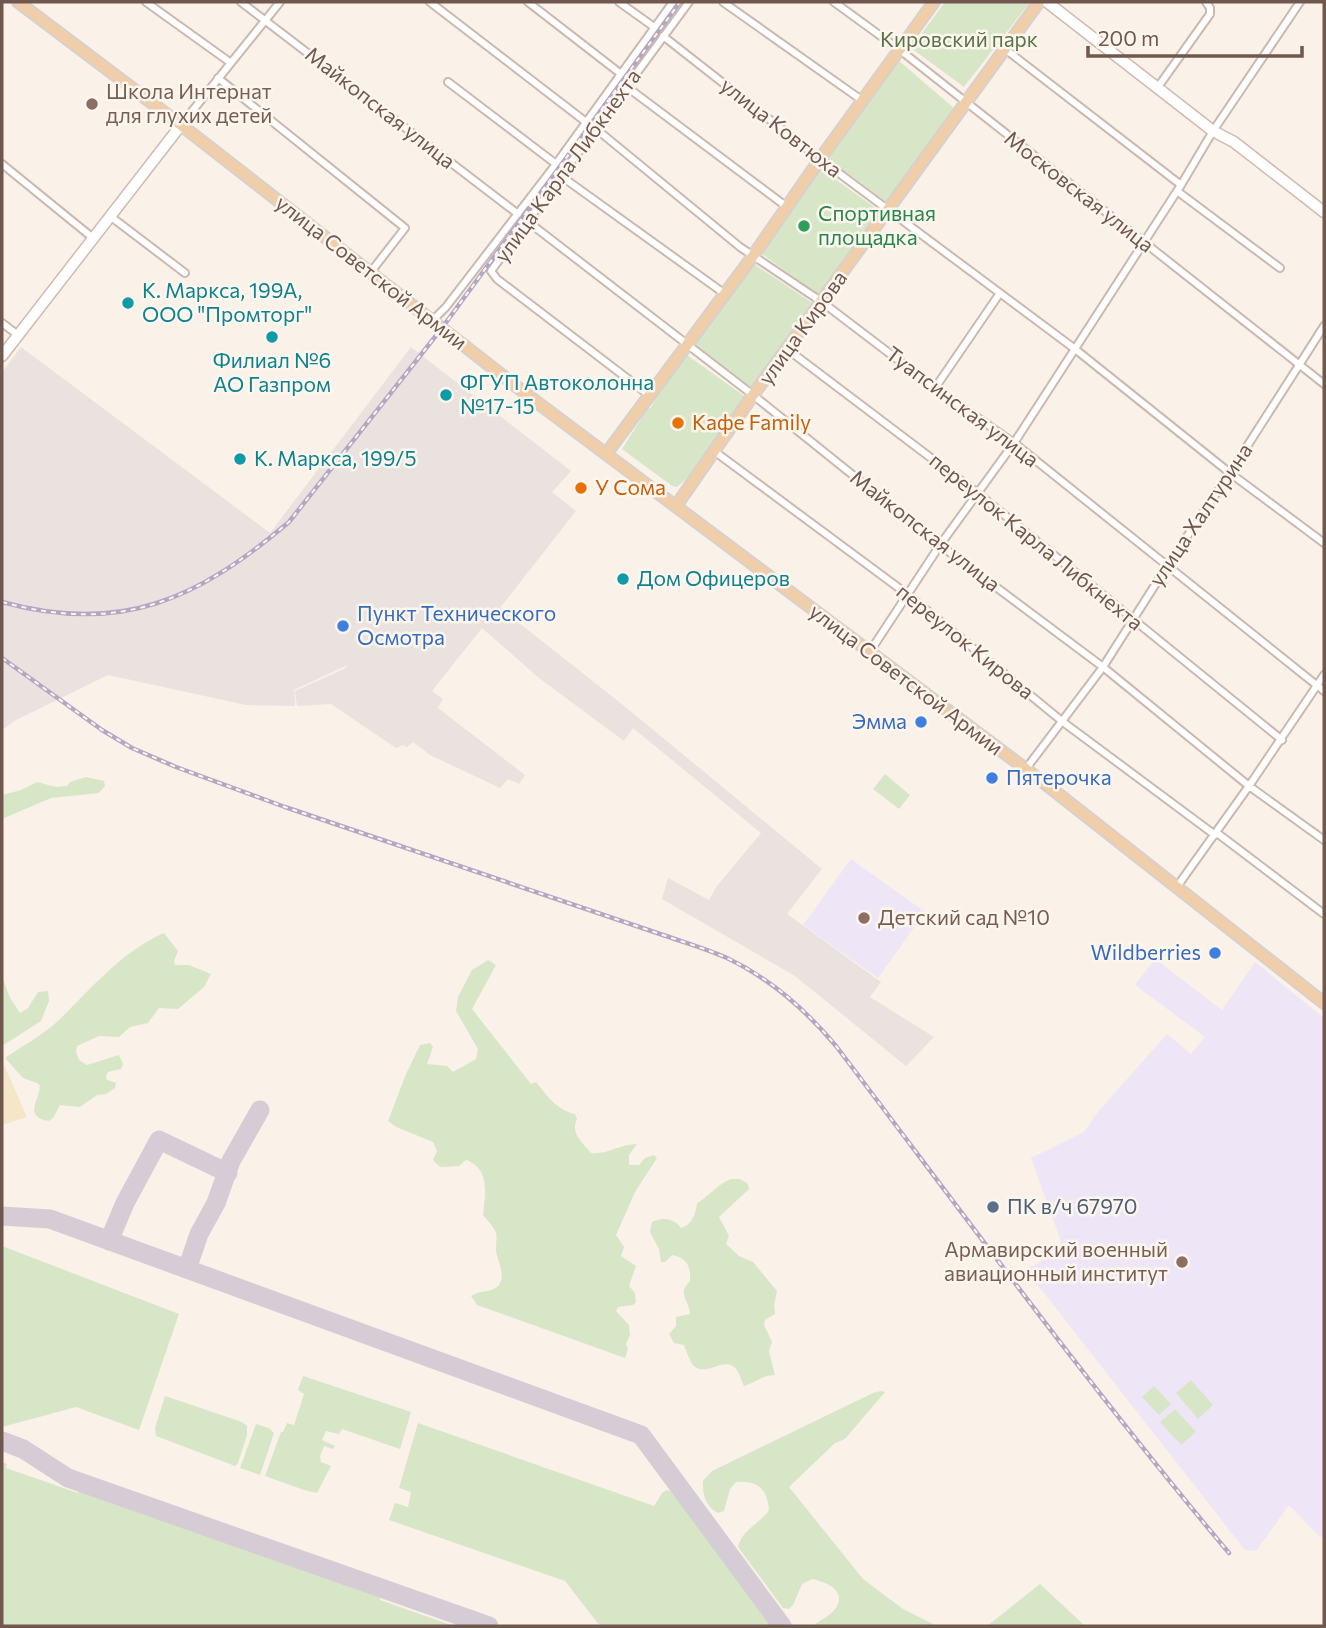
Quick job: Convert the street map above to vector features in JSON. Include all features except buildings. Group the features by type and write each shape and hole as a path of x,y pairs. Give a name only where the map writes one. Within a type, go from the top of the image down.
{"main road":[{"name":"улица Советской Армии","path":"18,2 606,454 1026,770 1324,1003"},
{"path":"606,454 753,256 934,2"},
{"name":"улица Кирова","path":"676,506 753,395 1040,2"},
{"path":"1047,2 1213,131 1234,142 1324,212"},
{"path":"2,356 181,125"}],"street":[{"path":"146,2 231,63"},
{"name":"Майкопская улица","path":"241,2 518,214"},
{"path":"181,125 280,2"},
{"path":"430,2 586,122"},
{"path":"528,2 621,74"},
{"path":"619,2 654,27"},
{"name":"улица Карла Либкнехта","path":"432,321 446,307 556,164 673,2"},
{"name":"улица Карла Либкнехта","path":"649,394 497,279 491,271 689,2"},
{"path":"723,2 863,101"},
{"name":"Московская улица","path":"834,2 900,50 1324,384"},
{"path":"869,653 976,492 1014,443 1213,131 1300,2"},
{"path":"1158,87 1210,14 1208,5"},
{"name":"улица Ковтюха","path":"663,36 820,159 1075,349 1230,473 1324,543"},
{"path":"1005,49 1280,268"},
{"path":"218,78 405,228 370,273"},
{"name":"улица Карла Либкнехта","path":"448,82 556,164"},
{"path":"626,87 787,207"},
{"name":"Туапсинская улица","path":"595,128 753,256 822,302 935,388 1014,443 1324,691"},
{"path":"2,164 93,238"},
{"path":"561,176 725,294"},
{"path":"110,216 185,273"},
{"name":"Майкопская улица","path":"527,221 753,395 940,545 1103,667 1250,786 1324,841"},
{"path":"935,388 1000,293"},
{"path":"2,323 18,335"},
{"name":"улица Халтурина","path":"1026,770 1103,667 1324,326"},
{"name":"переулок Карла Либкнехта","path":"787,349 976,492 1282,740"},
{"name":"переулок Кирова","path":"714,452 907,594 1063,722 1324,914"},
{"path":"1176,888 1282,740 1324,675"}],"shaded area":[{"path":"21,347 270,533 411,347 571,471 552,492 576,511 500,608 822,869 787,914 881,982 870,997 934,1037 906,1066 795,976 662,899 668,878 709,900 717,886 761,833 633,728 624,741 539,678 482,628 432,691 443,699 438,708 525,775 519,784 508,779 500,788 430,755 413,742 407,747 403,745 396,748 331,704 297,706 295,691 344,669 347,665 294,690 295,706 246,705 108,675 16,720 2,730 2,372"},
{"name":"Детский сад №10","path":"851,859 925,912 878,978 803,925"},
{"name":"Армавирский военный авиационный институт","path":"1155,959 1222,1010 1255,962 1324,1018 1323,1540 1289,1505 1256,1551 1245,1550 1026,1270 1054,1254 1061,1241 1031,1158 1084,1132 1097,1113 1167,1034 1191,1054 1205,1037 1135,985"}],"green space":[{"name":"Кировский парк","path":"945,2 1030,2 964,87 911,48"},
{"path":"898,60 955,109 888,203 827,158"},
{"path":"821,169 880,211 821,297 762,254"},
{"path":"754,264 814,304 752,388 695,345"},
{"path":"687,355 747,398 692,474 677,487 622,449"},
{"path":"885,774 910,795 899,809 873,789"},
{"path":"86,777 104,781 105,786 99,793 51,798 2,819 2,795 37,782 56,787 67,786 70,782"},
{"path":"164,933 178,951 175,965 189,965 211,974 204,987 178,1009 159,1008 148,1023 130,1027 119,1037 99,1036 77,1046 79,1060 87,1065 119,1055 123,1064 121,1069 108,1072 106,1076 107,1080 116,1083 115,1088 106,1094 97,1095 80,1107 60,1105 49,1121 36,1116 34,1108 40,1086 23,1078 5,1058 53,1025 121,960"},
{"path":"488,960 496,965 472,1009 531,1084 536,1082 558,1106 575,1114 576,1133 591,1153 637,1144 629,1155 629,1165 639,1165 645,1158 654,1155 657,1158 635,1192 616,1235 624,1247 621,1256 636,1266 629,1286 635,1293 636,1302 618,1307 616,1311 629,1325 630,1335 625,1358 477,1305 471,1296 494,1289 502,1279 496,1250 496,1233 483,1215 483,1176 474,1164 466,1160 459,1166 440,1167 433,1160 437,1151 433,1142 388,1121 420,1045 430,1043 433,1047 427,1064 447,1066 453,1072 476,1059 478,1049 456,1011 458,997 472,970"},
{"path":"2,976 10,998 20,1013 28,1008 38,992 48,991 49,1001 41,1021 2,1046"},
{"path":"731,1179 740,1179 748,1184 749,1189 719,1217 729,1236 726,1244 739,1256 753,1262 777,1291 775,1314 765,1320 764,1325 772,1342 769,1351 775,1375 744,1386 732,1366 727,1364 699,1369 692,1364 684,1345 674,1343 669,1334 676,1326 676,1317 690,1314 684,1290 690,1281 690,1271 685,1261 677,1256 672,1255 665,1262 661,1262 659,1249 650,1232 652,1222 660,1219 671,1220 681,1228 685,1226 693,1218 697,1203"},
{"path":"2,1246 179,1314 139,1430 76,1407 2,1427"},
{"path":"303,1376 411,1412 400,1449 342,1429 339,1434 326,1431 322,1440 335,1446 333,1449 324,1446 320,1456 321,1462 331,1466 317,1493 265,1476 281,1432 287,1423 294,1425 304,1394 298,1390"},
{"path":"1191,1380 1213,1405 1198,1419 1176,1393"},
{"path":"1154,1386 1171,1404 1159,1415 1142,1397"},
{"path":"881,1391 885,1392 845,1439 835,1443 789,1487 863,1579 903,1609 937,1626 813,1626 836,1608 839,1602 837,1592 823,1582 812,1579 802,1584 789,1609 783,1608 738,1547 747,1531 769,1510 766,1496 760,1487 750,1482 736,1482 730,1489 724,1511 718,1513 706,1500 703,1481 712,1471"},
{"path":"165,1396 247,1426 247,1435 238,1463 235,1466 156,1436 155,1428"},
{"path":"1175,1409 1196,1432 1181,1445 1160,1422"},
{"path":"418,1423 654,1506 662,1493 667,1490 673,1492 773,1626 600,1626 565,1581 389,1520 395,1503 408,1507 411,1492 399,1488"},
{"path":"256,1424 269,1428 274,1433 260,1475 240,1468"},
{"path":"2,1462 7,1464 6,1468 78,1493 80,1488 381,1595 380,1600 454,1626 2,1626"},
{"path":"1040,1584 1085,1626 987,1626"}],"sand":[{"path":"4,1065 27,1117 2,1125 2,1066"}],"taxiway":[{"path":"187,1269 231,1161 260,1110"},
{"path":"109,1241 125,1203 159,1140 228,1173"},
{"path":"2,1216 50,1219 641,1435 782,1626"},
{"path":"2,1441 23,1449 68,1478 489,1626"}],"railway":[{"path":"2,602 45,611 85,614 122,611 156,603 190,590 223,572 289,522 442,328 680,2"},
{"path":"2,658 102,730 132,748 176,767 285,807 704,949 743,966 773,985 799,1007 836,1046 1078,1365 1229,1553"}],"place":[{"name":"Школа Интернат для глухих детей","path":"92,104"},
{"name":"Спортивная площадка","path":"804,226"},
{"name":"К. Маркса, 199А, ООО \"Промторг\"","path":"128,303"},
{"name":"Филиал №6 АО Газпром","path":"272,337"},
{"name":"ФГУП Автоколонна №17-15","path":"446,395"},
{"name":"Кафе Family","path":"678,423"},
{"name":"К. Маркса, 199/5","path":"240,459"},
{"name":"У Сома","path":"581,488"},
{"name":"Дом Офицеров","path":"623,579"},
{"name":"Пункт Технического Осмотра","path":"343,626"},
{"name":"Эмма","path":"921,722"},
{"name":"Пятерочка","path":"992,778"},
{"name":"Детский сад №10","path":"864,918"},
{"name":"Wildberries","path":"1215,953"},
{"name":"ПК в/ч 67970","path":"993,1207"},
{"name":"Армавирский военный авиационный институт","path":"1182,1262"}]}
